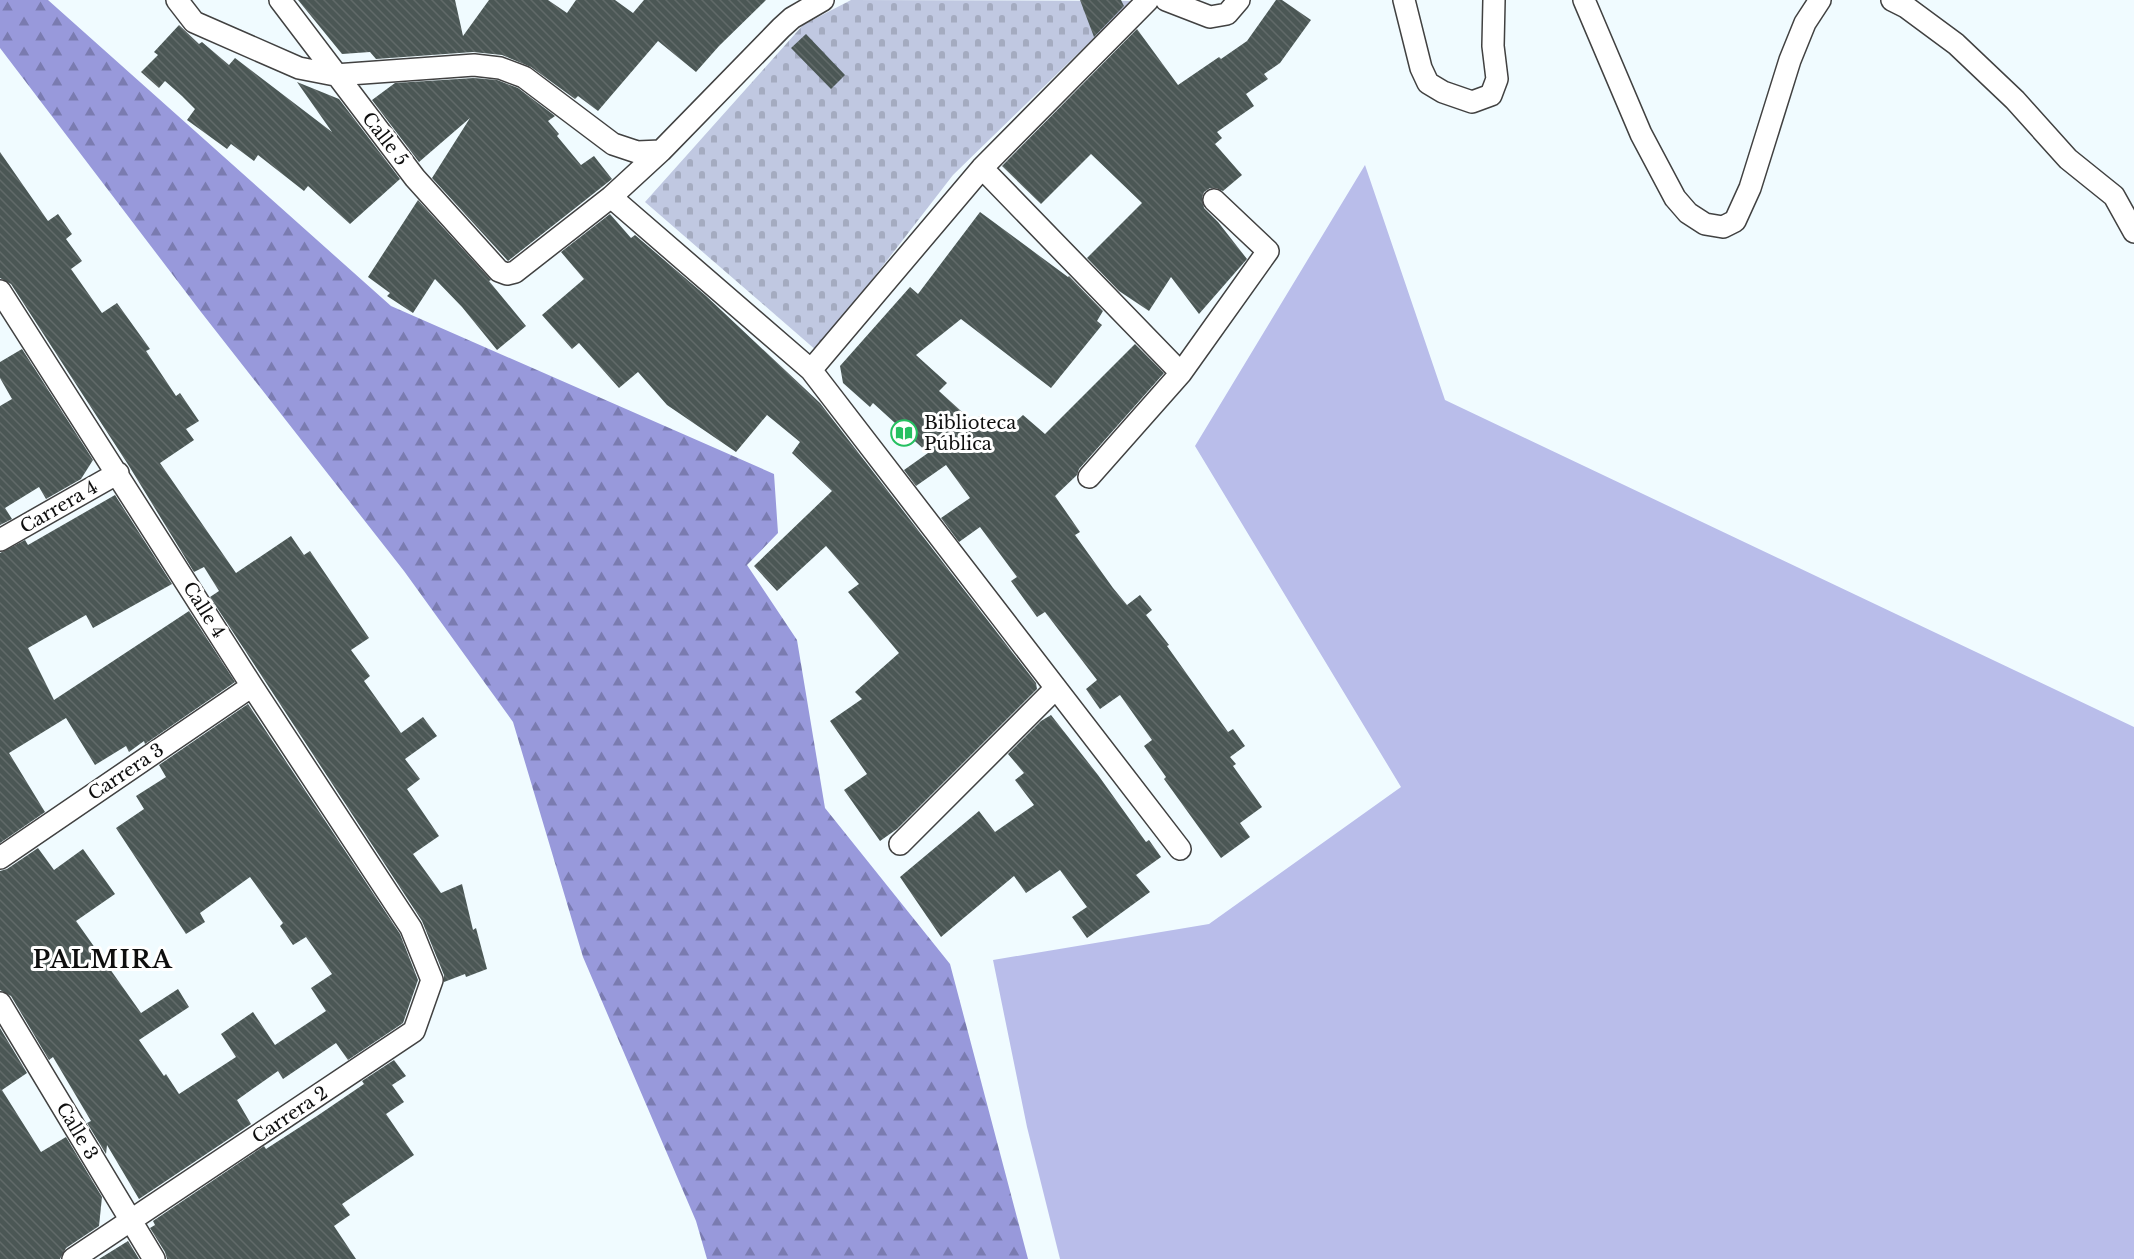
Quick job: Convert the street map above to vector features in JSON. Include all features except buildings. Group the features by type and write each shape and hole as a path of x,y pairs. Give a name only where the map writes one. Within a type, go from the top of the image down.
{"street":[{"path":"177,0 194,22 299,68 335,75 474,65 500,68 524,77 613,144 636,152 661,151"},
{"name":"Calle 5","path":"280,0 415,178 499,271 507,274 514,272 610,197"},
{"path":"823,0 792,18 781,28 661,151 610,197 811,370 1180,849"},
{"path":"811,370 982,168 1148,0"},
{"path":"1166,0 1210,17 1227,14 1239,0"},
{"path":"1404,0 1421,68 1428,83 1443,92 1473,102 1491,95 1497,79 1493,46 1494,0"},
{"path":"1584,0 1641,134 1676,198 1688,213 1705,224 1723,227 1735,221 1750,188 1790,60 1805,23 1820,0"},
{"path":"1892,0 1956,44 2006,92 2068,159 2114,196 2134,232"},
{"path":"982,168 1181,374"},
{"path":"1089,477 1181,374 1268,251 1214,200"},
{"name":"Calle 4","path":"0,291 252,686 411,928"},
{"name":"Carrera 4","path":"0,540 118,473"},
{"name":"Carrera 3","path":"0,858 252,686"},
{"path":"900,844 1055,689"},
{"name":"Carrera 2","path":"73,1259 414,1031 432,980 411,928"},
{"name":"Calle 3","path":"0,1003 154,1259"}],"shaded area":[{"path":"1365,165 1445,400 2134,727 2134,1259 1060,1259 1027,1127 993,960 1209,924 1401,787 1195,446"}],"green space":[{"path":"0,0 48,0 391,306 774,474 778,533 747,565 797,640 825,808 950,964 1028,1259 707,1259 696,1221 583,957 513,722 404,571 201,312 0,48"},
{"path":"851,0 1132,1 953,175 817,351 645,202 803,25"}],"place":[{"name":"Biblioteca Pública","path":"904,433"}],"district":[{"name":"PALMIRA","path":"103,959"}]}
